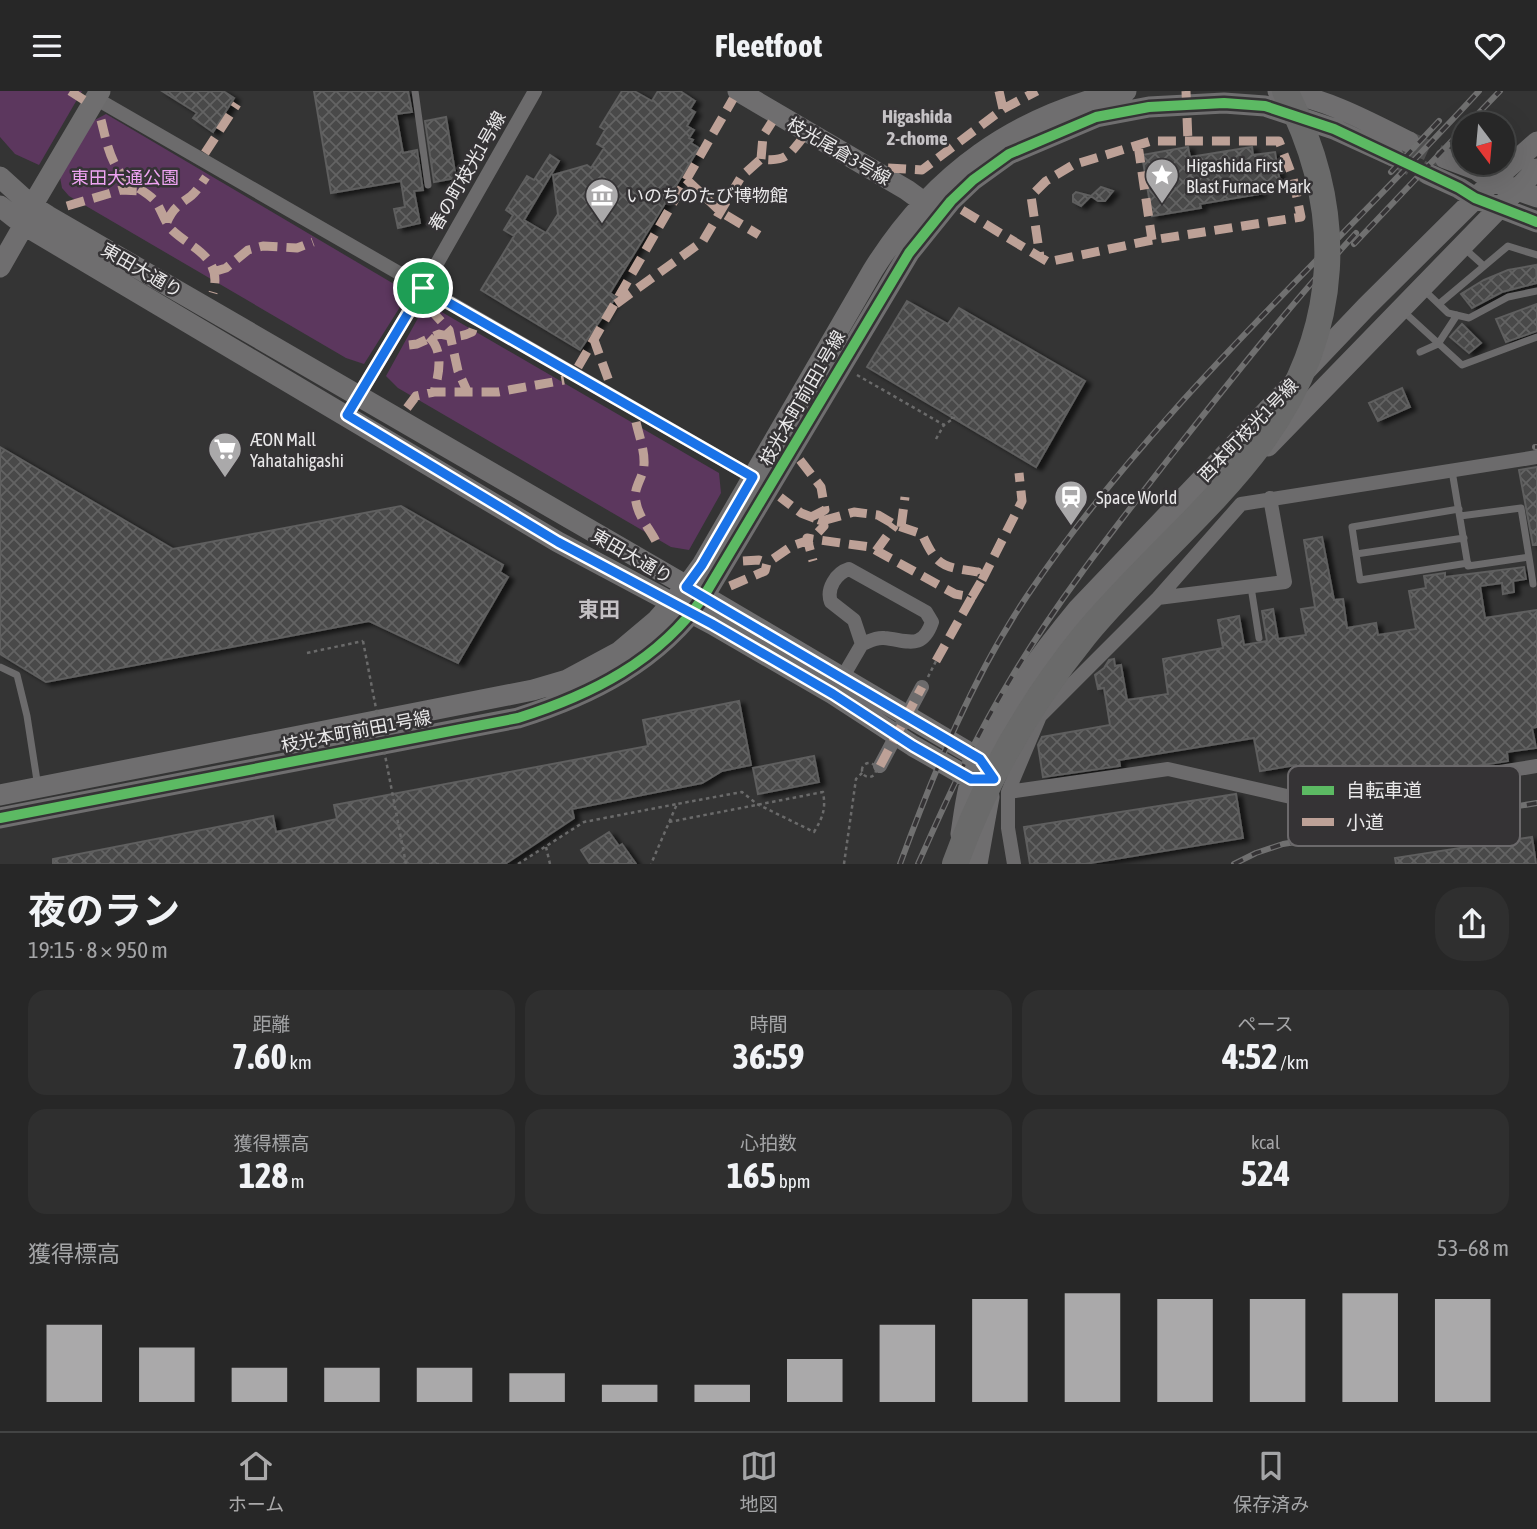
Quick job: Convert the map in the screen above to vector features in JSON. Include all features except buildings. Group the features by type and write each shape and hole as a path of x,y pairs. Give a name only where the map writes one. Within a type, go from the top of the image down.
{"highway":[{"path":"1197,515 1249,448 1266,421 1293,364 1316,282 1318,233 1313,191 1295,133 1272,91"},
{"path":"956,864 994,772 1040,694 1108,608 1255,450 1277,418 1305,362 1321,311 1328,255 1322,191 1307,137 1285,91"}],"street":[{"name":"春の町枝光1号線","path":"347,415 535,91"},
{"name":"枝光尾倉3号線","path":"738,91 931,207"},
{"name":"枝光本町前田1号線","path":"0,818 518,717 557,706 628,670 651,653 689,599 909,253 931,207 961,167 1000,140 1044,117 1093,98 1126,91"},
{"name":"枝光本町前田1号線","path":"0,795 533,690 567,680 620,652 689,599 702,565 891,241 931,207 1009,154 1096,117 1149,107 1224,103 1265,106 1401,149 1346,110 1278,91"},
{"path":"0,267 98,94 423,288 753,477"},
{"name":"西本町枝光1号線","path":"956,864 971,779 1039,656 1077,609 1366,307 1475,198 1537,142"},
{"path":"1445,158 1477,170 1493,181 1537,197"},
{"name":"西本町枝光1号線","path":"977,864 1020,727 1047,685 1126,589 1537,169"},
{"path":"1428,174 1475,198 1537,222"},
{"name":"東田大通り","path":"0,177 28,215 347,415 558,542 689,599"},
{"name":"東田大通り","path":"0,206 28,215 359,396 689,599 838,686 980,759 1001,786"},
{"path":"1014,864 1001,786 1040,716 1158,598 1241,503 1537,457"},
{"path":"1158,598 1285,582 1270,498"},
{"path":"838,686 862,644 884,638 905,643 917,641 931,625 931,618 926,612 849,569 838,575 829,590 829,597 831,602 854,620 862,644"},
{"name":"東田大通り","path":"838,686 913,746 971,779 1001,786"},
{"path":"880,766 922,687"},
{"path":"1001,786 1168,769 1288,796"}],"lane":[{"path":"415,91 428,185"},
{"path":"1462,246 1484,267"},
{"path":"1439,304 1508,246 1537,255"},
{"path":"1422,288 1448,313 1469,318 1508,297 1537,291"},
{"path":"1401,310 1462,365 1537,337"},
{"path":"1420,352 1438,344 1457,315"},
{"path":"1452,470 1468,566 1529,557"},
{"path":"1468,563 1360,580 1352,527 1521,507 1533,583"},
{"path":"1356,554 1464,538"},
{"path":"1251,586 1259,638"},
{"path":"0,667 17,675 27,716 38,787"}],"path":[{"path":"851,372 944,425"},
{"path":"936,439 944,425 954,418 948,417"},
{"path":"307,653 363,641 406,864"},
{"path":"922,687 936,661"},
{"path":"844,864 856,779 863,772"},
{"path":"518,864 584,822 742,792 757,804 814,832 825,807 823,792 757,804 669,822"},
{"path":"651,864 677,804"},
{"path":"545,847 550,864"},
{"path":"429,864 439,864"}],"green space":[{"name":"東田大通公園","path":"0,91 82,91 39,165 15,154 0,137"},
{"name":"東田大通公園","path":"106,114 394,284 400,307 364,364 346,358 69,196 62,188 60,177 89,123"},
{"path":"440,311 719,473 721,493 689,550 671,547 398,388 386,376 418,318"}],"tunnel":[{"path":"1409,142 1445,158"},
{"path":"1393,156 1428,174"}],"railway":[{"path":"900,864 941,760 989,660 1027,596 1077,527 1186,397 1479,91"},
{"path":"1480,112 1500,91"},
{"path":"1391,172 1439,121"},
{"path":"1354,244 1452,141"},
{"path":"918,864 984,725 1028,651 1067,594 1128,511 1238,372 1356,233"},
{"path":"1520,806 1537,803"},
{"path":"1234,864 1256,853 1288,843"}],"marked path":[{"path":"70,91 84,100"},
{"path":"999,91 1003,109"},
{"path":"888,168 922,170 1003,109 1037,91"},
{"path":"1186,91 1188,142"},
{"path":"578,367 733,99"},
{"path":"205,153 237,104"},
{"path":"101,120 111,156 122,175 152,198 172,230 210,262 215,281 213,293"},
{"path":"761,159 763,136 772,122"},
{"path":"616,304 703,241 741,177 761,159 776,160 785,157 802,139"},
{"path":"962,210 1048,262 1152,240 1301,217 1293,178 1279,141 1151,141 1073,165 1046,181 1031,196 1040,257"},
{"path":"1138,145 1152,240"},
{"path":"167,222 174,210 193,194 206,177"},
{"path":"686,179 721,212 759,235"},
{"path":"67,206 121,190 141,191"},
{"path":"213,272 226,268 248,250 263,246 297,248 313,242"},
{"path":"429,308 449,330 458,371 468,393"},
{"path":"409,345 439,334 463,335 473,329"},
{"path":"429,337 438,356 439,370 434,392"},
{"path":"593,337 611,387"},
{"path":"407,408 416,396 434,392 498,392 564,380"},
{"path":"636,422 644,459 635,498 640,514 658,546"},
{"path":"800,460 821,487 825,510 811,517 822,521 824,526 812,539 807,538 813,561"},
{"path":"982,580 1022,501 1019,473"},
{"path":"730,586 765,571 767,563 792,546 812,539 870,547 955,594 972,597 982,580 978,572 957,569 942,563 932,553 922,534 895,525 878,515 854,512 822,521 801,513 780,497"},
{"path":"901,527 905,497"},
{"path":"876,551 895,525"},
{"path":"743,561 759,560 767,563"},
{"path":"936,661 972,597"},
{"path":"880,766 922,687"}],"cycle path":[{"path":"0,818 518,718 572,698 622,673 666,639 704,596 909,253 951,201 973,180 1009,154 1096,117 1149,107 1224,103 1265,106 1334,129 1475,198 1537,222"}],"place":[{"name":"Higashida First Blast Furnace Mark","path":"1162,205"},
{"name":"いのちのたび博物館","path":"602,225"},
{"name":"ÆON Mall Yahatahigashi","path":"225,479"},
{"name":"Space World","path":"1071,527"}],"district":[{"name":"Higashida 2-chome","path":"917,127"},
{"name":"東田","path":"599,609"}],"route":[{"path":"423,288 753,477 702,565 686,587 980,759 994,779 971,779 913,746 833,694 673,601 558,542 347,415 423,288"}]}
